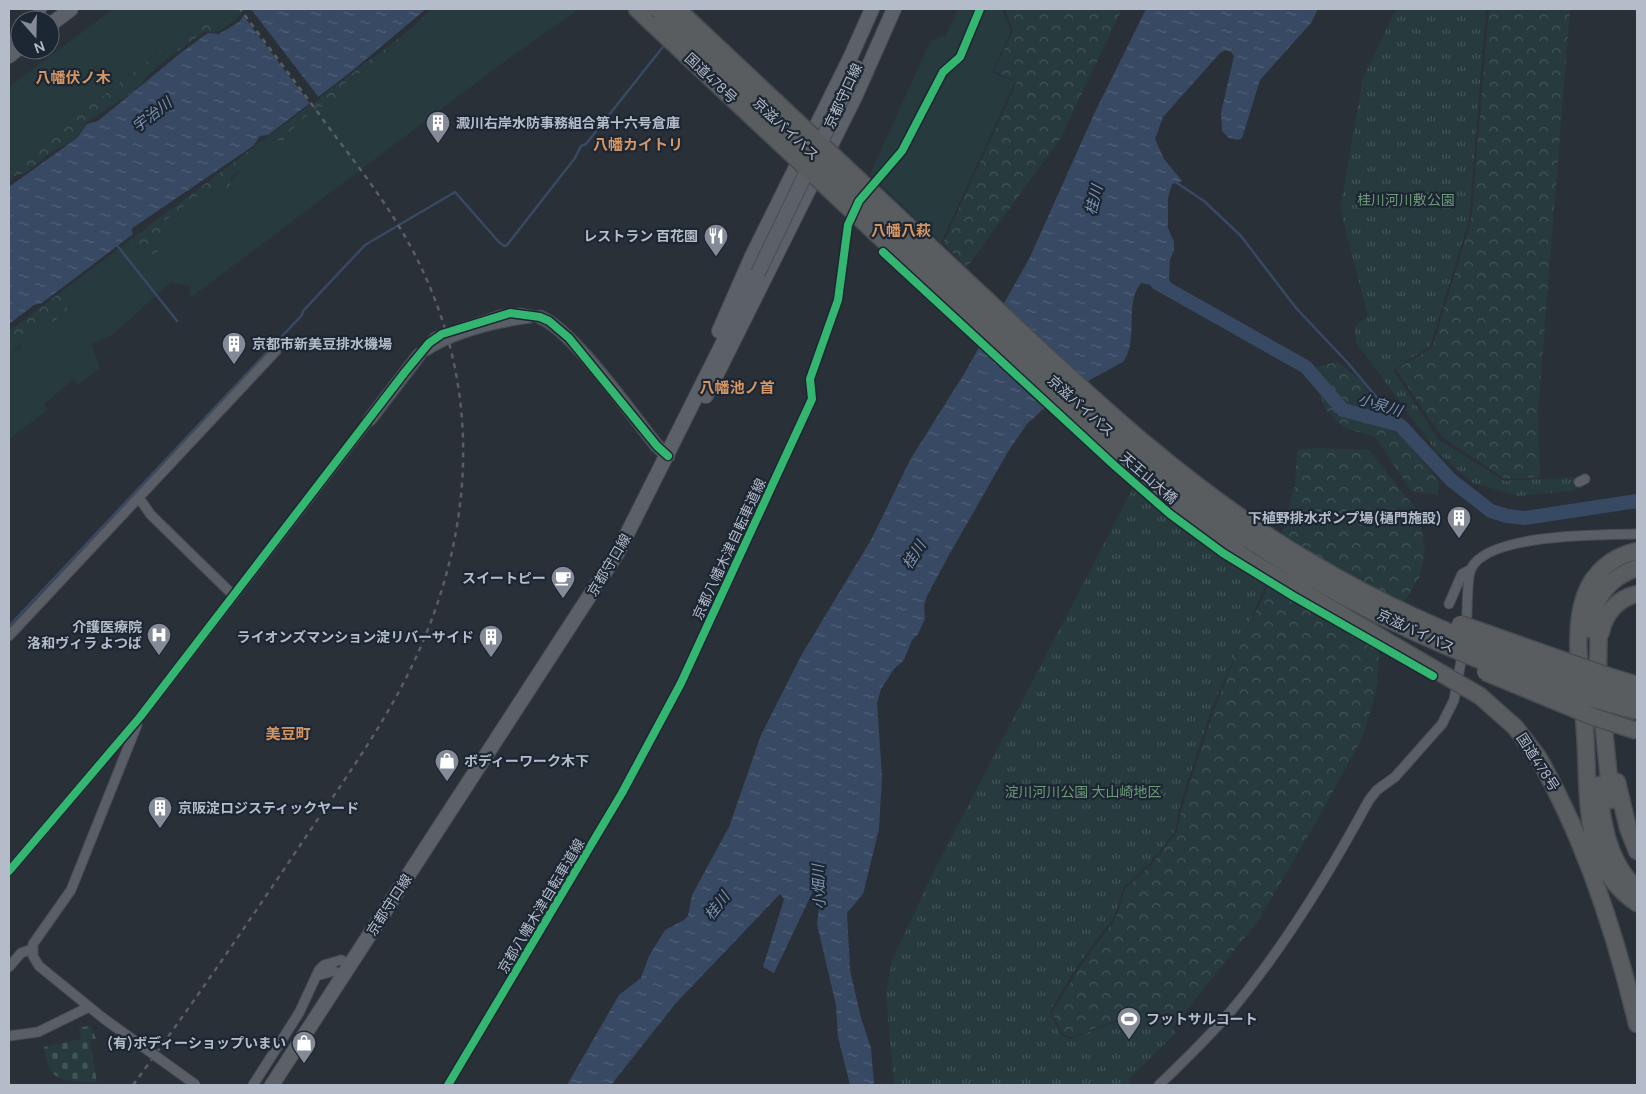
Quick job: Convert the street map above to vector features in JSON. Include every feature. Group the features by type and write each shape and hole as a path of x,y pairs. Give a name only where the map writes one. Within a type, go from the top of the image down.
{"highway":[{"name":"国道478号","path":"637,9 656,17 809,170 1076,421 1163,497 1250,561 1480,696 1515,727 1538,757 1563,800 1590,869 1616,945 1637,1024"},
{"name":"京滋バイパス","path":"676,9 1138,440 1224,506 1314,565 1436,626 1590,683 1637,697"},
{"name":"京滋バイパス","path":"656,17 1085,411 1171,484 1254,543 1365,607 1445,645 1540,682 1637,711"},
{"path":"1254,543 1288,568 1370,616 1596,726 1637,742"},
{"path":"1635,897 1604,867 1591,825 1579,645 1585,596 1598,572 1618,557 1637,551"},
{"path":"1314,565 1421,610 1600,674 1637,685"},
{"path":"1599,796 1590,683 1588,638 1591,616 1596,603 1610,583 1626,572 1637,568"},
{"path":"1635,897 1617,866 1628,828 1602,722 1598,654 1600,614 1604,602 1618,586 1637,577"},
{"path":"1598,654 1603,624 1608,614 1623,600 1637,594"},
{"path":"1522,689 1637,731"},
{"path":"1585,728 1599,796 1623,849 1637,874"}],"main road":[{"path":"60,18 72,9"},
{"path":"669,454 684,438 775,266 855,72 872,9"},
{"name":"京都守口線","path":"272,1085 338,974 618,552 669,454 809,170 855,72 881,9"},
{"path":"669,454 672,434 680,414 752,256 855,72 894,9"}],"street":[{"path":"752,256 775,266"},
{"path":"9,871 140,718 435,337 500,315 520,313 549,321 569,338 657,446 669,454"},
{"path":"9,636 276,351"},
{"path":"139,498 151,515 234,596"},
{"path":"1449,604 1462,574 1470,570 1476,561 1494,550 1526,541 1567,536 1637,534"},
{"path":"1160,1085 1230,1012 1256,979 1308,904 1370,796 1395,777 1442,724 1448,712 1460,673 1468,619 1470,570"},
{"path":"140,718 71,890 33,944 32,949 34,959 39,966 103,1018 196,1085"},
{"path":"9,967 20,953 32,949"},
{"path":"253,1085 299,1013 315,977 324,965 346,962"},
{"path":"315,977 338,974"},
{"path":"9,1036 38,1032 89,1007"}],"green space":[{"path":"113,9 246,9 236,19 234,16 223,20 205,22 193,35 166,47 104,95 74,114 53,139 28,152 13,168 9,169 9,87 45,60 60,60 60,49"},
{"path":"431,9 439,9 434,15 341,87 337,102 314,111 294,127 284,140 272,141 258,157 230,178 230,195 218,194 207,189 159,225 165,237 158,252 147,256 138,249 134,237 411,29"},
{"path":"439,9 579,9 508,59 190,298 190,286 171,282 112,335 91,344 100,368 78,385 74,379 43,405 48,410 9,439 9,353 20,348 31,328 69,297 65,289 134,237 138,249 159,225 207,189 218,194 230,180 272,141 284,140 294,127 307,116 322,107 337,102 341,87 434,15"},
{"path":"958,9 1002,9 1011,31 992,72 1015,82 941,243 870,174 931,40 946,36"},
{"path":"1005,9 1122,9 1060,139 967,267 943,243 1017,82 994,71 1013,31"},
{"name":"桂川河川敷公園","path":"1396,9 1486,9 1469,220 1430,346 1393,370 1438,439 1504,481 1578,477 1586,485 1570,491 1518,496 1473,483 1436,451 1356,342 1355,326 1368,316 1340,209 1363,78"},
{"path":"1489,9 1570,9 1538,412 1540,477 1505,479 1441,436 1396,369 1432,348 1471,221"},
{"path":"234,16 236,19 217,33 205,31 156,67 133,92 87,122 75,139 50,153 27,172 14,176 9,182 9,169 13,168 28,152 53,139 74,114 104,95 166,47 193,35 205,22 223,20"},
{"path":"65,289 69,297 66,313 43,328 31,328 28,337 23,343 9,353 9,331"},
{"path":"1337,362 1358,378 1439,482 1438,495 1411,491 1375,437 1345,428 1325,409 1316,383 1316,367"},
{"path":"1297,449 1369,450 1419,513 1425,551 1419,578 1380,640 1377,688 1363,736 1319,817 1258,921 1175,1025 1171,1027 1155,1011 1147,1007 1141,1013 1132,1011 1120,1019 1071,1037 1061,1032 1052,1012 1080,967 1116,918 1125,889 1151,865 1177,832 1182,808 1214,710 1245,632 1266,592 1295,485"},
{"name":"淀川河川公園 大山崎地区","path":"1134,486 1167,514 1266,584 1212,708 1179,808 1175,831 1149,864 1124,887 1114,917 1078,965 1050,1011 1060,1034 1070,1039 1120,1020 1132,1013 1140,1014 1147,1008 1155,1011 1176,1033 1128,1080 1132,1085 894,1085 886,993 892,960 934,871"},
{"path":"91,1026 96,1039 90,1040 97,1083 66,1080 54,1074 50,1069 44,1047 81,1039 79,1027"}],"water":[{"name":"宇治川","path":"249,9 426,9 352,71 268,135 260,136 253,146 131,229 133,234 42,303 34,305 9,324 9,187 77,138 87,124 98,121 182,52 208,33 219,34 239,22"},
{"name":"桂川","path":"1146,9 1318,9 1311,23 1260,80 1242,138 1238,140 1229,138 1222,131 1221,113 1234,56 1226,50 1220,53 1163,117 1155,139 1164,159 1182,181 1172,184 1168,198 1168,228 1174,242 1174,250 1170,260 1169,280 1175,289 1170,296 1151,285 1141,283 1133,302 1130,343 1128,353 1123,362 1053,400 1027,424 1009,450 927,596 924,606 925,619 918,634 912,640 904,660 894,669 881,689 877,703 882,776 879,829 863,894 847,913 850,970 861,1018 871,1048 874,1085 850,1085 838,1037 836,1005 817,924 824,868 774,973 763,967 784,899 780,894 676,1003 611,1085 567,1085 619,995 641,978 649,956 665,930 688,916 692,895 729,827 761,735 802,654 871,540 910,460 964,374 1029,259 1095,112"}],"pier":[{"path":"246,9 251,9 320,99 311,105 242,14"}],"waterway":[{"path":"9,626 302,315 303,311 365,245 455,192 498,241 504,246 507,245 575,158 581,146 586,144 666,43"},
{"path":"1174,181 1204,201 1241,236 1296,308 1347,362 1400,425"},
{"path":"116,244 177,321"},
{"name":"小泉川","path":"1157,283 1306,367 1343,410 1400,425 1451,480 1491,511 1507,516 1525,518 1637,501"}],"railway":[{"path":"133,1085 262,902 357,761 388,711 415,660 436,608 451,554 461,499 463,444 458,388 446,333 417,258 396,221 372,185 240,9"}],"cycle path":[{"name":"京都八幡木津自転車道線","path":"448,1085 622,793 681,683 812,399 810,379 838,300 848,225 859,201 902,151 943,72 960,57 980,9"},
{"name":"天王山大橋","path":"883,252 1115,466 1170,514 1223,553 1293,596 1433,676"},
{"path":"9,871 140,717 405,372 429,343 442,334 510,313 540,317 549,321 569,338 657,446 668,456"}],"place":[{"name":"澱川右岸水防事務組合第十六号倉庫","path":"438,144"},
{"name":"レストラン 百花園","path":"716,257"},
{"name":"京都市新美豆排水機場","path":"234,365"},
{"name":"下植野排水ポンプ場(樋門施設)","path":"1459,539"},
{"name":"スイートピー","path":"563,599"},
{"name":"介護医療院 洛和ヴィラ よつば","path":"159,656"},
{"name":"ライオンズマンション淀リバーサイド","path":"491,658"},
{"name":"ボディーワーク木下","path":"447,782"},
{"name":"京阪淀ロジスティックヤード","path":"160,829"},
{"name":"フットサルコート","path":"1129,1040"},
{"name":"(有)ボディーショップいまい","path":"304,1064"}],"district":[{"name":"八幡伏ノ木","path":"73,78"},
{"name":"八幡カイトリ","path":"638,145"},
{"name":"八幡八萩","path":"901,231"},
{"name":"八幡池ノ首","path":"737,388"},
{"name":"美豆町","path":"288,734"}],"water label":[{"name":"小畑川","path":"819,887"}]}
